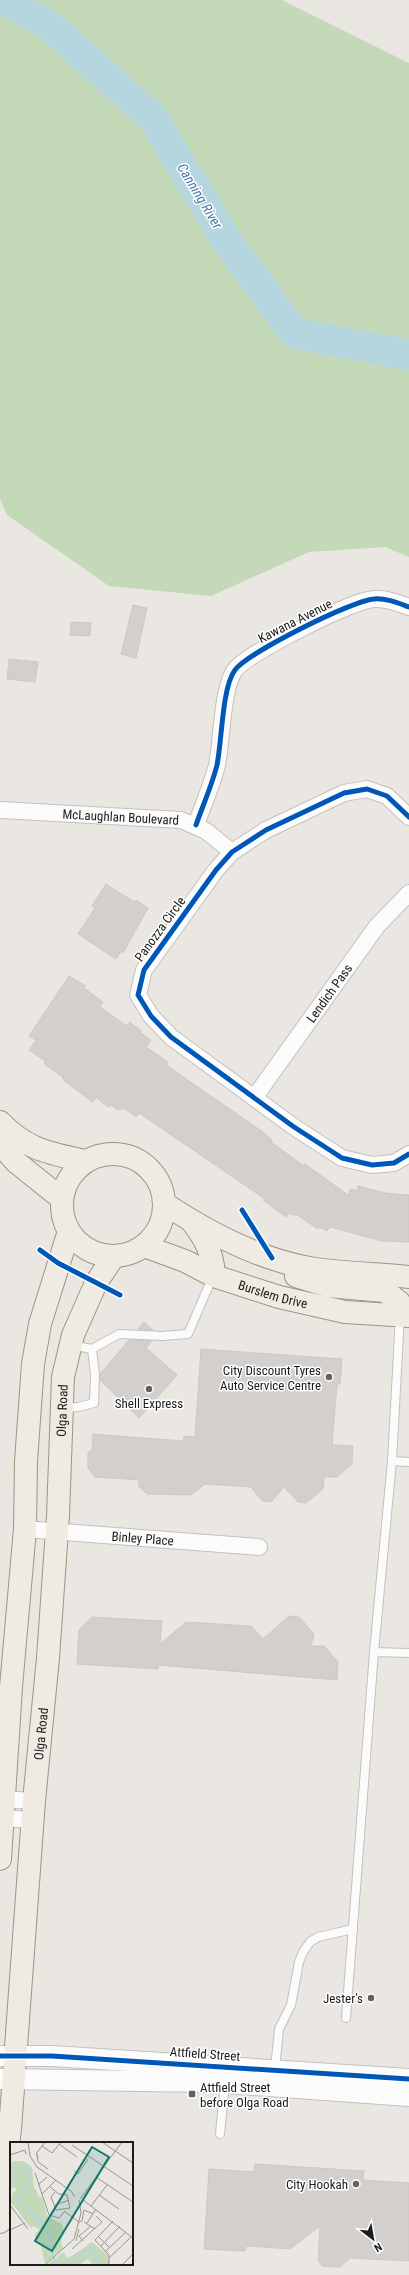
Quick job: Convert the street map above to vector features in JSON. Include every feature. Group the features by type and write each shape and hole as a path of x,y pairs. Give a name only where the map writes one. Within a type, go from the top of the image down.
{"main road":[{"path":"0,1122 15,1137 42,1152 85,1161"},
{"path":"0,1144 16,1162 62,1199"},
{"path":"107,1154 131,1156 144,1163 156,1174 163,1188 165,1204 163,1220 158,1230 144,1246 130,1254 114,1256 100,1255 88,1250 77,1242 69,1231 62,1210 62,1199 66,1184 74,1171 85,1161 99,1155 107,1154"},
{"path":"165,1204 192,1222 263,1256 291,1275 320,1284 385,1291 399,1302 404,1316"},
{"path":"192,1222 207,1242 213,1261 214,1276"},
{"path":"0,1859 11,1687 25,1530 26,1461 32,1364 40,1324 69,1231"},
{"name":"Burslem Drive","path":"144,1246 184,1260 214,1276 279,1297 345,1312 404,1316"},
{"name":"Olga Road","path":"0,2222 8,2056 34,1810 48,1658 57,1532 63,1378 73,1335 88,1300 114,1256"},
{"path":"263,1256 314,1269 409,1277"},
{"path":"26,1461 36,1405 45,1372 59,1357 69,1351"}],"street":[{"name":"Kawana Avenue","path":"196,825 214,777 220,750 226,697 234,670 253,654 352,604 374,599 392,601 409,607"},
{"name":"Panozza Circle","path":"409,817 387,796 367,788 344,793 266,830 232,852 216,870 144,970 138,995 151,1016 171,1037 254,1098 342,1158 372,1165 394,1163 409,1154"},
{"name":"McLaughlan Boulevard","path":"0,810 181,820 196,825 206,831 232,852"},
{"name":"Lendich Pass","path":"254,1098 377,926 409,893"},
{"name":"Binley Place","path":"25,1530 259,1547"},
{"path":"2,1809 34,1810"},
{"name":"Attfield Street","path":"8,2056 52,2056 225,2074 409,2096"},
{"name":"Attfield Street","path":"7,2079 225,2074 275,2069 409,2078"}],"lane":[{"path":"69,1351 92,1349 119,1334 162,1336 188,1334 214,1276"},
{"path":"346,2018 374,1652 404,1316"},
{"path":"62,1408 78,1407 94,1403 95,1375 92,1349"},
{"path":"392,1461 409,1462"},
{"path":"374,1652 409,1653"},
{"path":"275,2069 279,2029 291,2005 299,1962 303,1952 310,1942 318,1937 353,1929"},
{"path":"220,2134 225,2074"}],"green space":[{"path":"0,0 282,0 409,63 409,557 385,547 309,552 211,596 109,586 7,515 0,499"}],"building":[{"path":"133,605 147,608 136,658 121,654"},
{"path":"71,622 91,623 90,636 70,635"},
{"path":"9,659 38,662 35,682 7,679"},
{"path":"106,884 134,902 136,900 148,908 123,953 121,951 116,959 78,934 95,908 92,906"},
{"path":"69,976 86,986 84,988 103,1002 100,1007 127,1026 130,1022 151,1040 146,1047 168,1062 167,1064 169,1067 263,1132 272,1140 271,1142 304,1166 305,1164 348,1195 350,1189 357,1191 358,1186 385,1193 409,1195 409,1242 382,1241 330,1227 327,1231 319,1227 318,1229 296,1214 294,1216 289,1213 286,1217 263,1200 265,1199 139,1113 136,1117 124,1108 118,1110 111,1105 108,1107 96,1097 93,1102 63,1080 64,1078 44,1064 45,1061 29,1050 36,1040 29,1036"},
{"path":"144,1322 153,1330 138,1329"},
{"path":"129,1340 152,1341 146,1348 177,1375 139,1418 100,1380 100,1374"},
{"path":"201,1349 342,1359 340,1384 337,1384 332,1445 353,1446 352,1464 337,1477 324,1477 323,1489 306,1503 298,1502 284,1487 271,1502 262,1501 251,1487 205,1484 191,1495 147,1494 139,1487 139,1480 95,1477 88,1468 88,1453 92,1450 93,1434 183,1441 184,1436 195,1437"},
{"path":"289,1616 299,1617 314,1634 311,1646 324,1646 338,1662 337,1680 158,1665 158,1669 77,1664 79,1630 92,1617 162,1621 160,1644 186,1622 251,1626 263,1639"},
{"path":"255,2164 364,2171 363,2180 409,2183 409,2261 350,2258 340,2267 322,2266 318,2260 320,2226 290,2249 246,2246 245,2251 204,2249 209,2169 254,2172"}],"waterway":[{"name":"Canning River","path":"4,0 49,25 153,118 227,241 294,333 409,355"}],"cycle path":[{"path":"196,825 217,765 227,689 235,670 244,662 279,640 345,608 374,599 392,601 409,607"},
{"path":"409,817 387,796 367,789 344,793 266,830 232,852 216,870 144,970 138,995 151,1016 171,1037 294,1127 342,1158 372,1165 394,1163 409,1154"},
{"path":"242,1210 272,1258"},
{"path":"40,1250 58,1263 120,1295"},
{"path":"0,2056 52,2056 409,2079"}],"place":[{"name":"City Discount Tyres Auto Service Centre","path":"329,1377"},
{"name":"Shell Express","path":"149,1389"},
{"name":"Jester’s","path":"371,1998"},
{"name":"Attfield Street before Olga Road","path":"192,2094"},
{"name":"City Hookah","path":"356,2184"}]}
